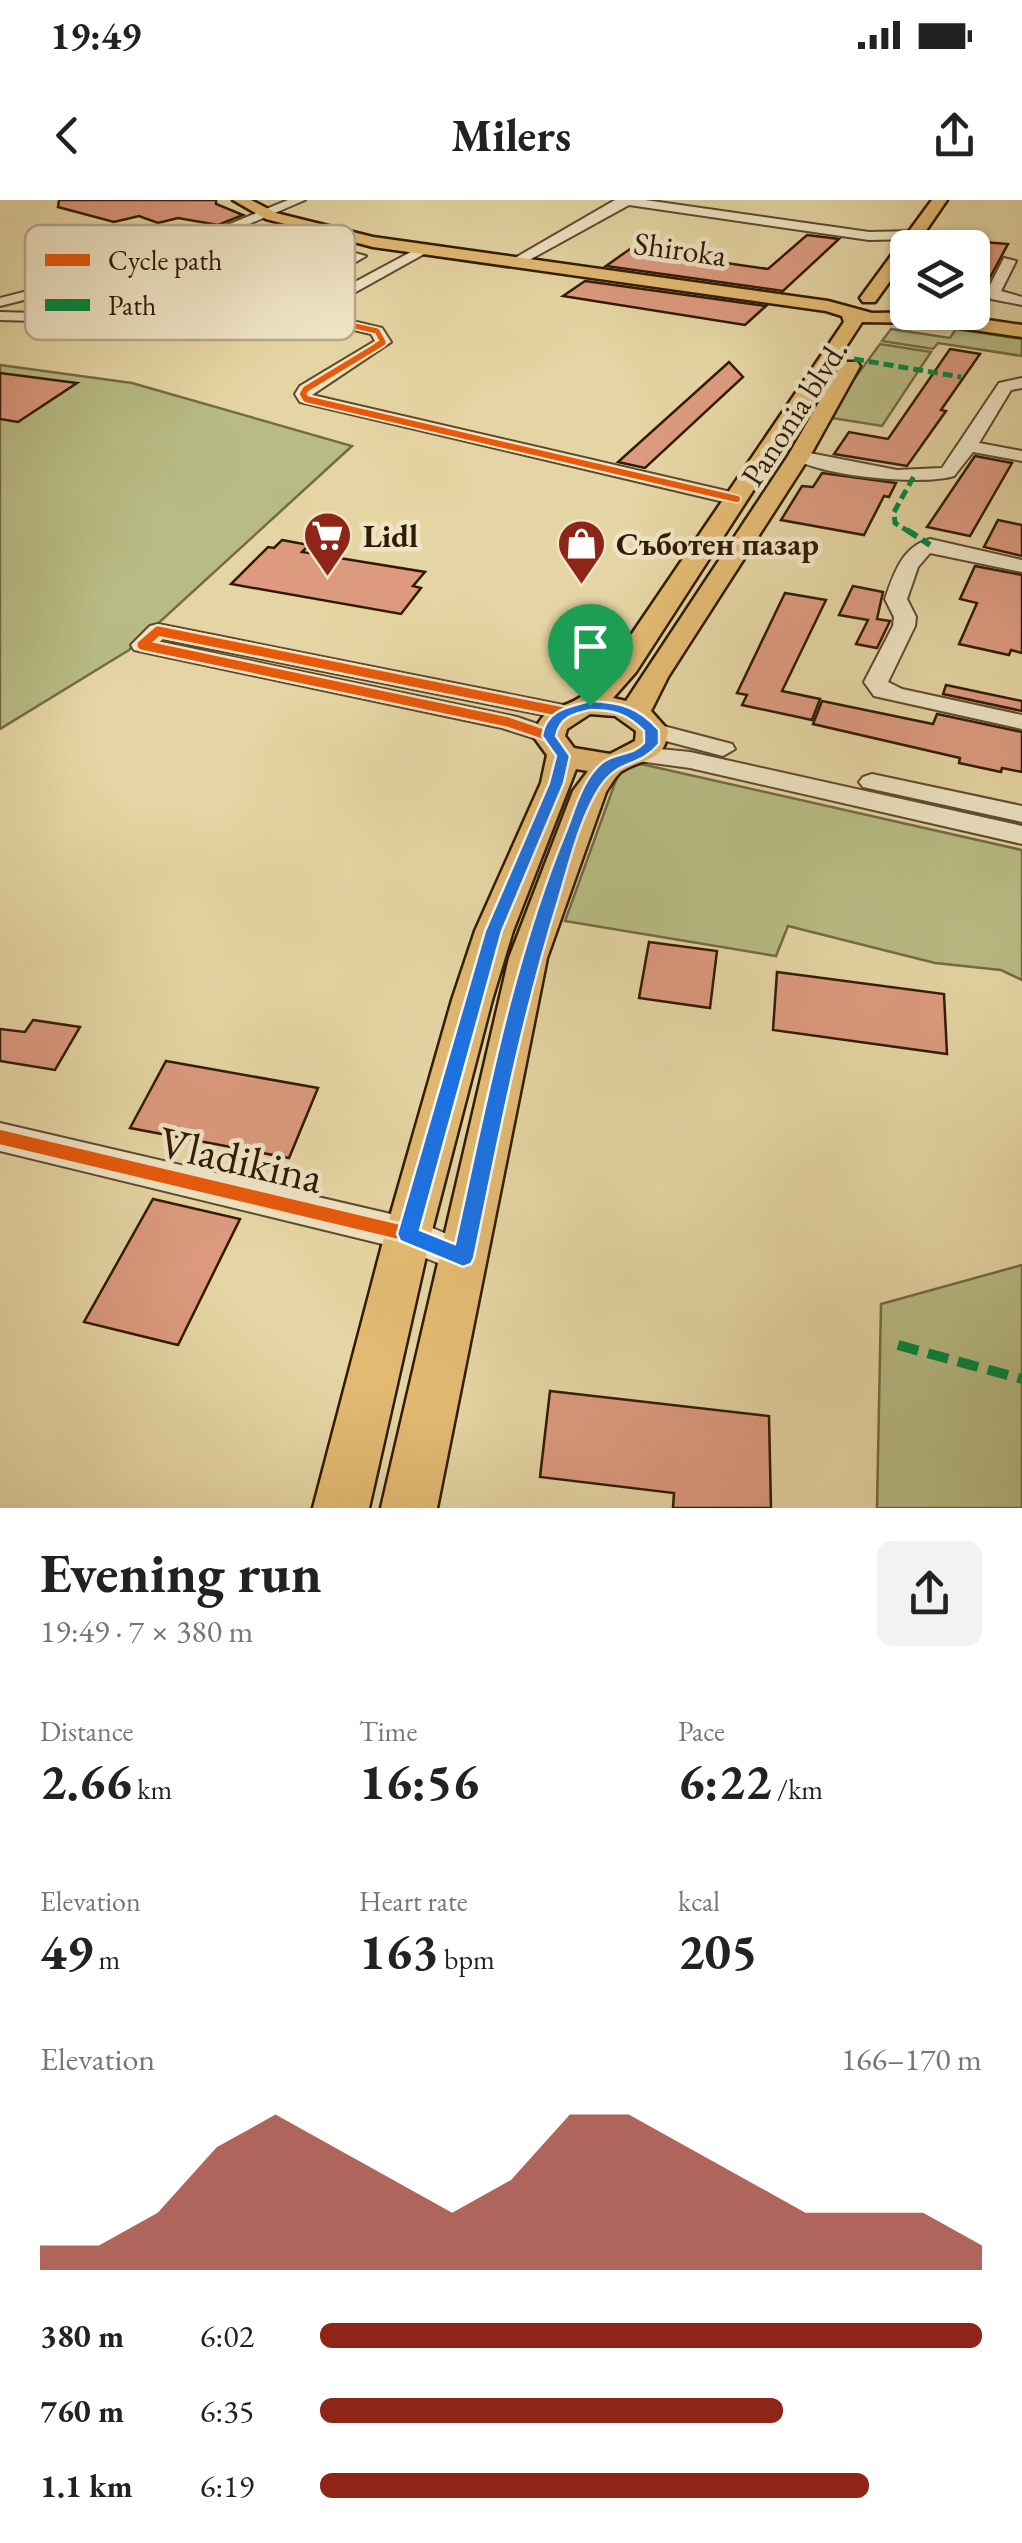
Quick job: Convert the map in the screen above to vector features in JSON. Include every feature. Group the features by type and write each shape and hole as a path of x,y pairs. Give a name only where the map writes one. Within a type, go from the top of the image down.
{"main road":[{"name":"Shiroka","path":"240,200 266,211 326,225"},
{"name":"Panonia blvd.","path":"920,230 940,200"},
{"path":"944,226 960,200"},
{"name":"Shiroka","path":"266,211 270,216 303,225"},
{"name":"Shiroka","path":"355,232 519,260 854,306"},
{"name":"Shiroka","path":"355,237 519,260"},
{"name":"Panonia blvd.","path":"341,1508 408,1234 494,931 557,783 566,727 621,672 853,322 854,306 890,266"},
{"name":"Panonia blvd.","path":"854,306 890,309"},
{"name":"Panonia blvd.","path":"409,1508 528,958 590,790 634,741 653,677 800,456 874,325 890,318"},
{"path":"990,325 1022,331"},
{"path":"566,727 614,706 634,741"},
{"path":"566,727 634,741"}],"street":[{"path":"234,225 300,200"},
{"path":"519,260 624,200 890,238"},
{"path":"356,288 427,250"},
{"path":"355,259 360,256"},
{"path":"1009,261 994,291 996,296 1022,301"},
{"path":"0,302 25,296"},
{"path":"0,316 25,317"},
{"path":"355,327 377,332 384,342 306,389 306,399 737,500"},
{"path":"800,456 904,475 935,476 951,471 1005,386 1022,384"},
{"path":"967,446 1022,456"},
{"path":"1022,566 930,545 920,549 896,599 905,617 904,626 876,682 882,690 902,696 1022,722"},
{"path":"158,631 566,727 508,722 142,645 158,631"},
{"path":"634,741 1022,814"},
{"path":"634,741 690,760 1022,834"},
{"name":"Vladikina","path":"0,1137 408,1234 463,1258"}],"green space":[{"path":"890,330 950,338 955,330 963,330 1022,339 1022,356 938,343 933,349 882,341"},
{"path":"880,344 931,352 882,426 826,417"},
{"path":"0,365 132,383 352,446 129,650 0,729"},
{"path":"641,764 1022,850 1022,980 1001,970 935,963 788,926 776,956 565,921 620,769"},
{"path":"1022,1265 1022,1508 877,1508 881,1304"}],"building":[{"path":"59,200 216,200 216,204 243,215 218,225 178,218 158,223 139,216 114,222 58,207"},
{"path":"807,235 839,239 783,291 606,266 630,249 768,269"},
{"path":"990,242 1008,244 990,278"},
{"path":"585,281 766,306 745,325 563,296"},
{"path":"950,349 980,354 907,466 834,454 849,432 888,439"},
{"path":"729,362 743,377 645,468 618,462"},
{"path":"0,373 77,383 18,422 0,419"},
{"path":"975,456 1012,463 970,536 927,527"},
{"path":"822,473 896,483 889,497 884,496 864,535 781,520 802,486 813,487"},
{"path":"998,520 1022,525 1022,556 984,547"},
{"name":"Lidl","path":"282,540 309,545 302,552 425,572 413,586 421,588 401,614 231,584 268,547 274,548"},
{"path":"975,566 1022,575 1022,653 1011,650 1009,655 959,644 977,603 960,599"},
{"path":"853,586 883,592 877,619 890,621 877,648 856,644 868,620 839,615"},
{"path":"785,593 826,600 782,691 820,699 812,720 742,705 747,695 737,693"},
{"path":"946,685 1022,701 1022,711 943,694"},
{"path":"822,701 933,724 937,714 1022,732 1022,772 959,763 960,758 813,724"},
{"path":"649,942 717,951 710,1008 639,998"},
{"path":"777,972 944,994 947,1054 773,1030"},
{"path":"33,1020 80,1027 55,1070 0,1061 0,1029 25,1032"},
{"path":"166,1061 318,1088 289,1158 130,1128"},
{"path":"153,1199 240,1219 178,1345 84,1322"},
{"path":"550,1391 769,1416 771,1508 673,1508 674,1493 540,1477"}],"marked path":[{"path":"854,359 961,377"},
{"path":"914,476 894,512 895,523 930,545"},
{"path":"898,1345 1022,1379"}],"cycle path":[{"path":"355,326 377,331 383,342 306,389 306,399 737,499"},
{"path":"549,736 508,722 142,645 158,631 563,712"},
{"path":"0,1137 408,1234 463,1257"}],"place":[{"name":"Lidl","path":"328,578"},
{"name":"Съботен пазар","path":"581,586"}],"route":[{"path":"590,706 614,706 635,714 652,730 651,744 640,755 609,765 590,790 564,855 528,958 463,1258 408,1234 494,931 557,783 563,756 549,736 551,724 563,712 590,706"}]}
